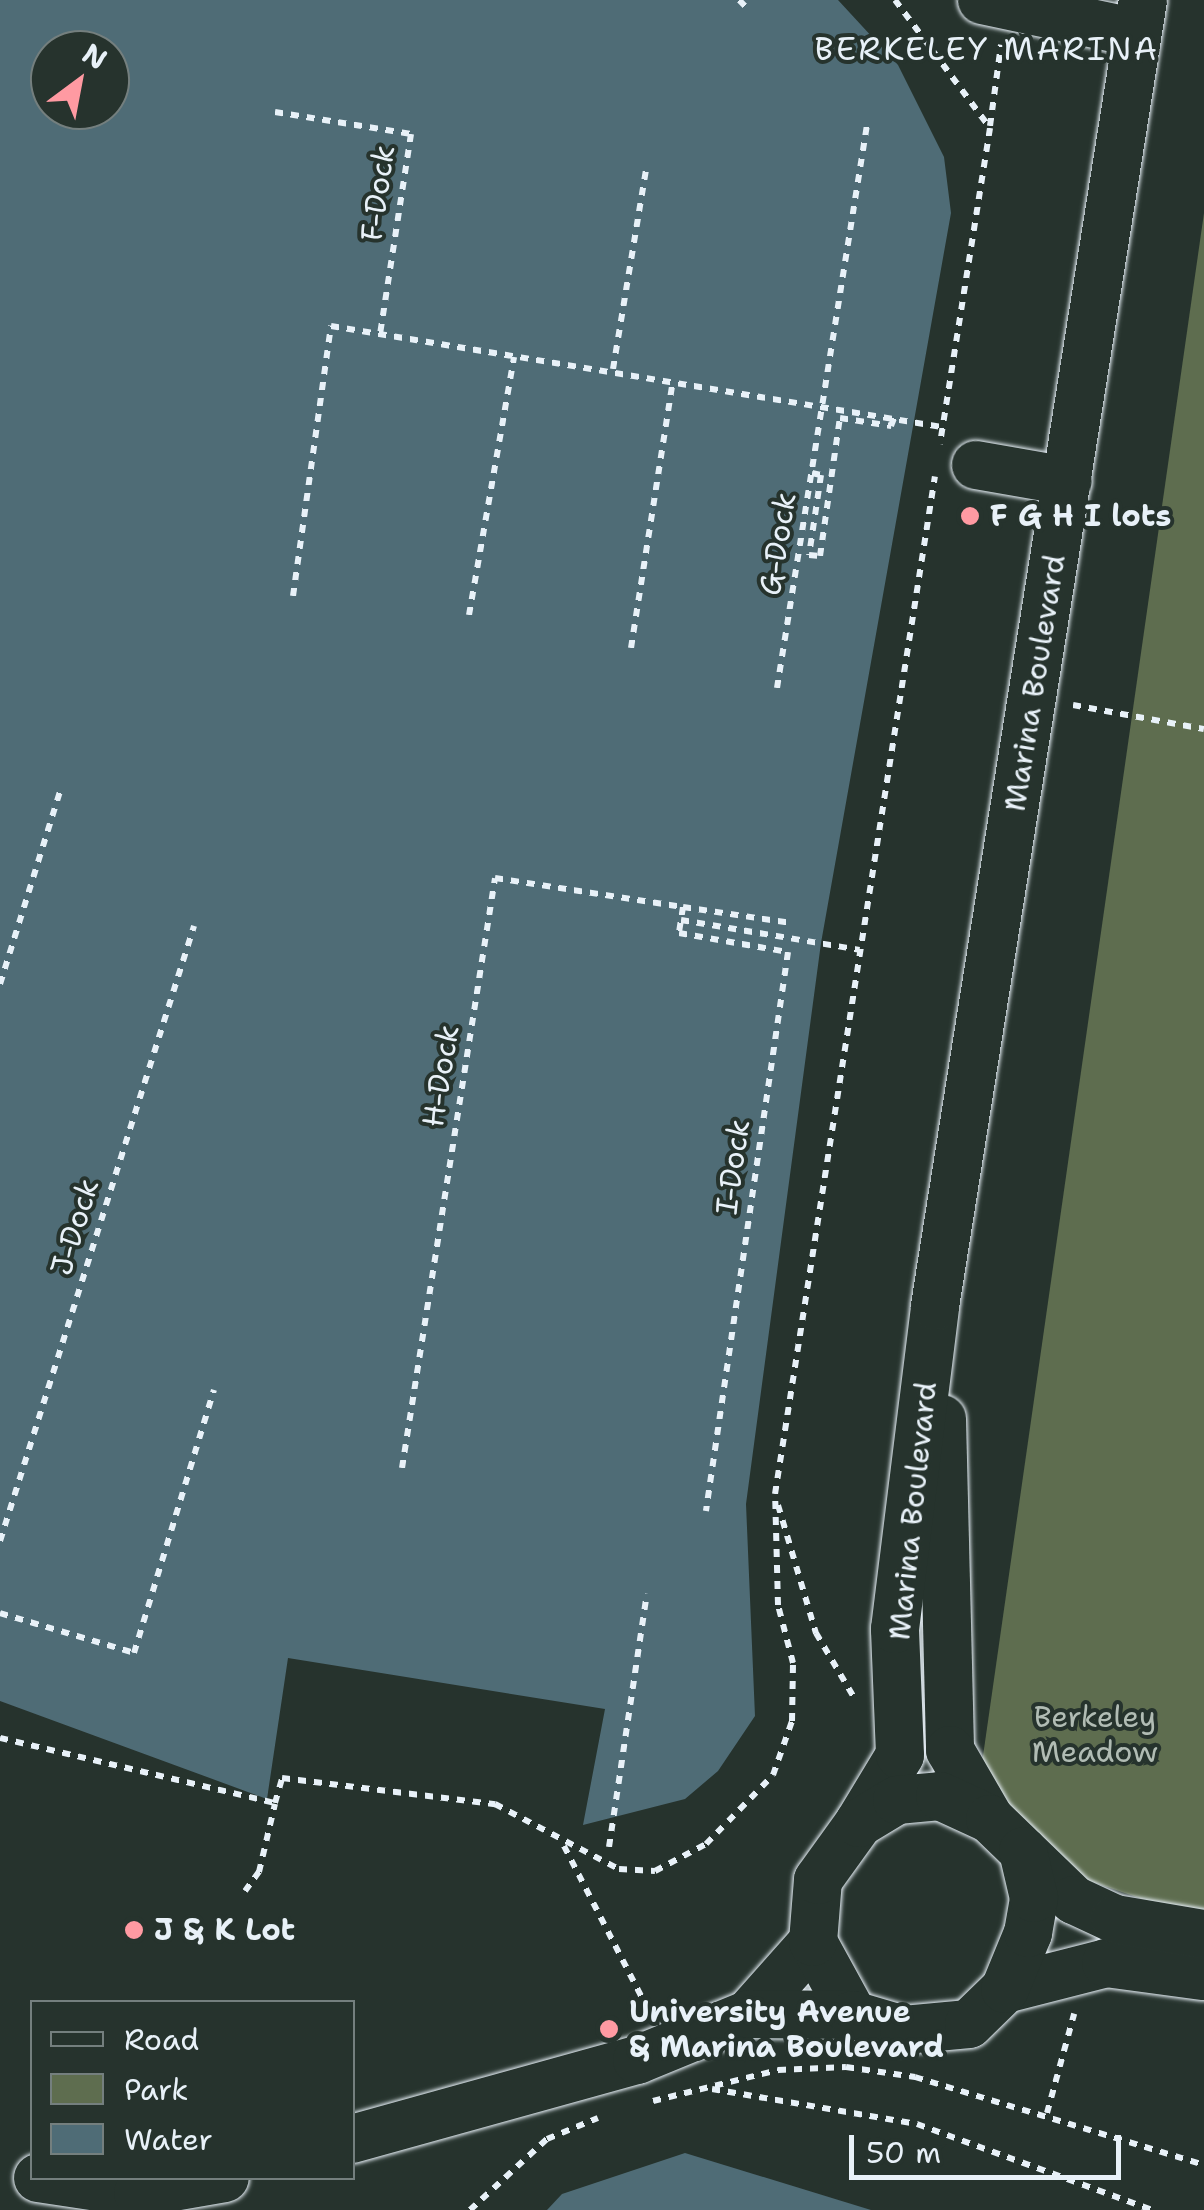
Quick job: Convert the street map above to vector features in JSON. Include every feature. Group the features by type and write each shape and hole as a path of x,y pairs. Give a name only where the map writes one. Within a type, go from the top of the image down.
{"street":[{"path":"1019,5 1140,17"},
{"name":"Marina Boulevard","path":"858,1822 900,1755 895,1630 935,1306 1140,17"},
{"path":"976,465 1068,481"},
{"name":"Marina Boulevard","path":"935,1306 952,1562 950,1750 1007,1835"},
{"path":"853,2015 813,1942 818,1880 858,1822 896,1800 940,1796 1007,1835 1074,1900 1115,1920 1204,1934"},
{"path":"355,2137 637,2060 749,2014 853,2015 904,2030 969,2024 1005,1989 1034,1898 1007,1835"},
{"path":"749,2014 813,1942"},
{"path":"1005,1989 1106,1963 1204,1976"},
{"path":"0,2165 30,2175"},
{"path":"54,2180 138,2193 213,2180"}],"path":[{"path":"740,0 747,8"},
{"path":"895,0 990,128"},
{"path":"245,1891 259,1872 282,1778 496,1804 563,1844 619,1869 655,1871 706,1844 773,1775 792,1721 793,1663 778,1605 775,1494 990,128 1019,5"},
{"name":"F-Dock","path":"275,112 411,134 380,334"},
{"path":"823,406 867,124"},
{"path":"613,369 646,170"},
{"path":"293,596 331,326 514,357 613,369 942,428"},
{"path":"470,614 514,357"},
{"path":"631,648 673,381"},
{"name":"G-Dock","path":"778,688 823,406"},
{"path":"812,474 821,475 810,555 820,556 840,418 891,426 894,418"},
{"path":"1033,698 1204,729"},
{"path":"0,984 60,791"},
{"name":"H-Dock","path":"402,1468 495,878 792,923"},
{"path":"683,907 682,920 860,950"},
{"name":"I-Dock","path":"682,920 679,932 788,952 706,1511"},
{"name":"J-Dock","path":"0,1541 194,926"},
{"path":"0,1613 134,1653 214,1390"},
{"path":"775,1494 816,1633 863,1712"},
{"path":"608,1847 647,1594"},
{"path":"0,1738 275,1803"},
{"path":"563,1844 650,2014 668,2008"},
{"path":"1047,2114 1074,2006"},
{"path":"634,2106 708,2088 846,2067 1047,2114 1204,2165"},
{"path":"708,2088 917,2124 1152,2210"},
{"path":"470,2210 546,2139 615,2111"}],"green space":[{"name":"Berkeley Meadow","path":"1204,213 1204,1920 1069,1874 1029,1844 982,1763"}],"water":[{"path":"0,0 838,0 898,65 944,157 951,213 821,943 746,1504 755,1716 718,1771 685,1799 583,1825 605,1709 288,1658 267,1799 0,1701"},
{"path":"685,2153 871,2210 547,2210 562,2194"}],"place":[{"name":"F G H I lots","path":"970,516"},
{"name":"J & K Lot","path":"134,1930"},
{"name":"University Avenue & Marina Boulevard","path":"609,2029"}],"district":[{"name":"BERKELEY MARINA","path":"987,49"}]}
